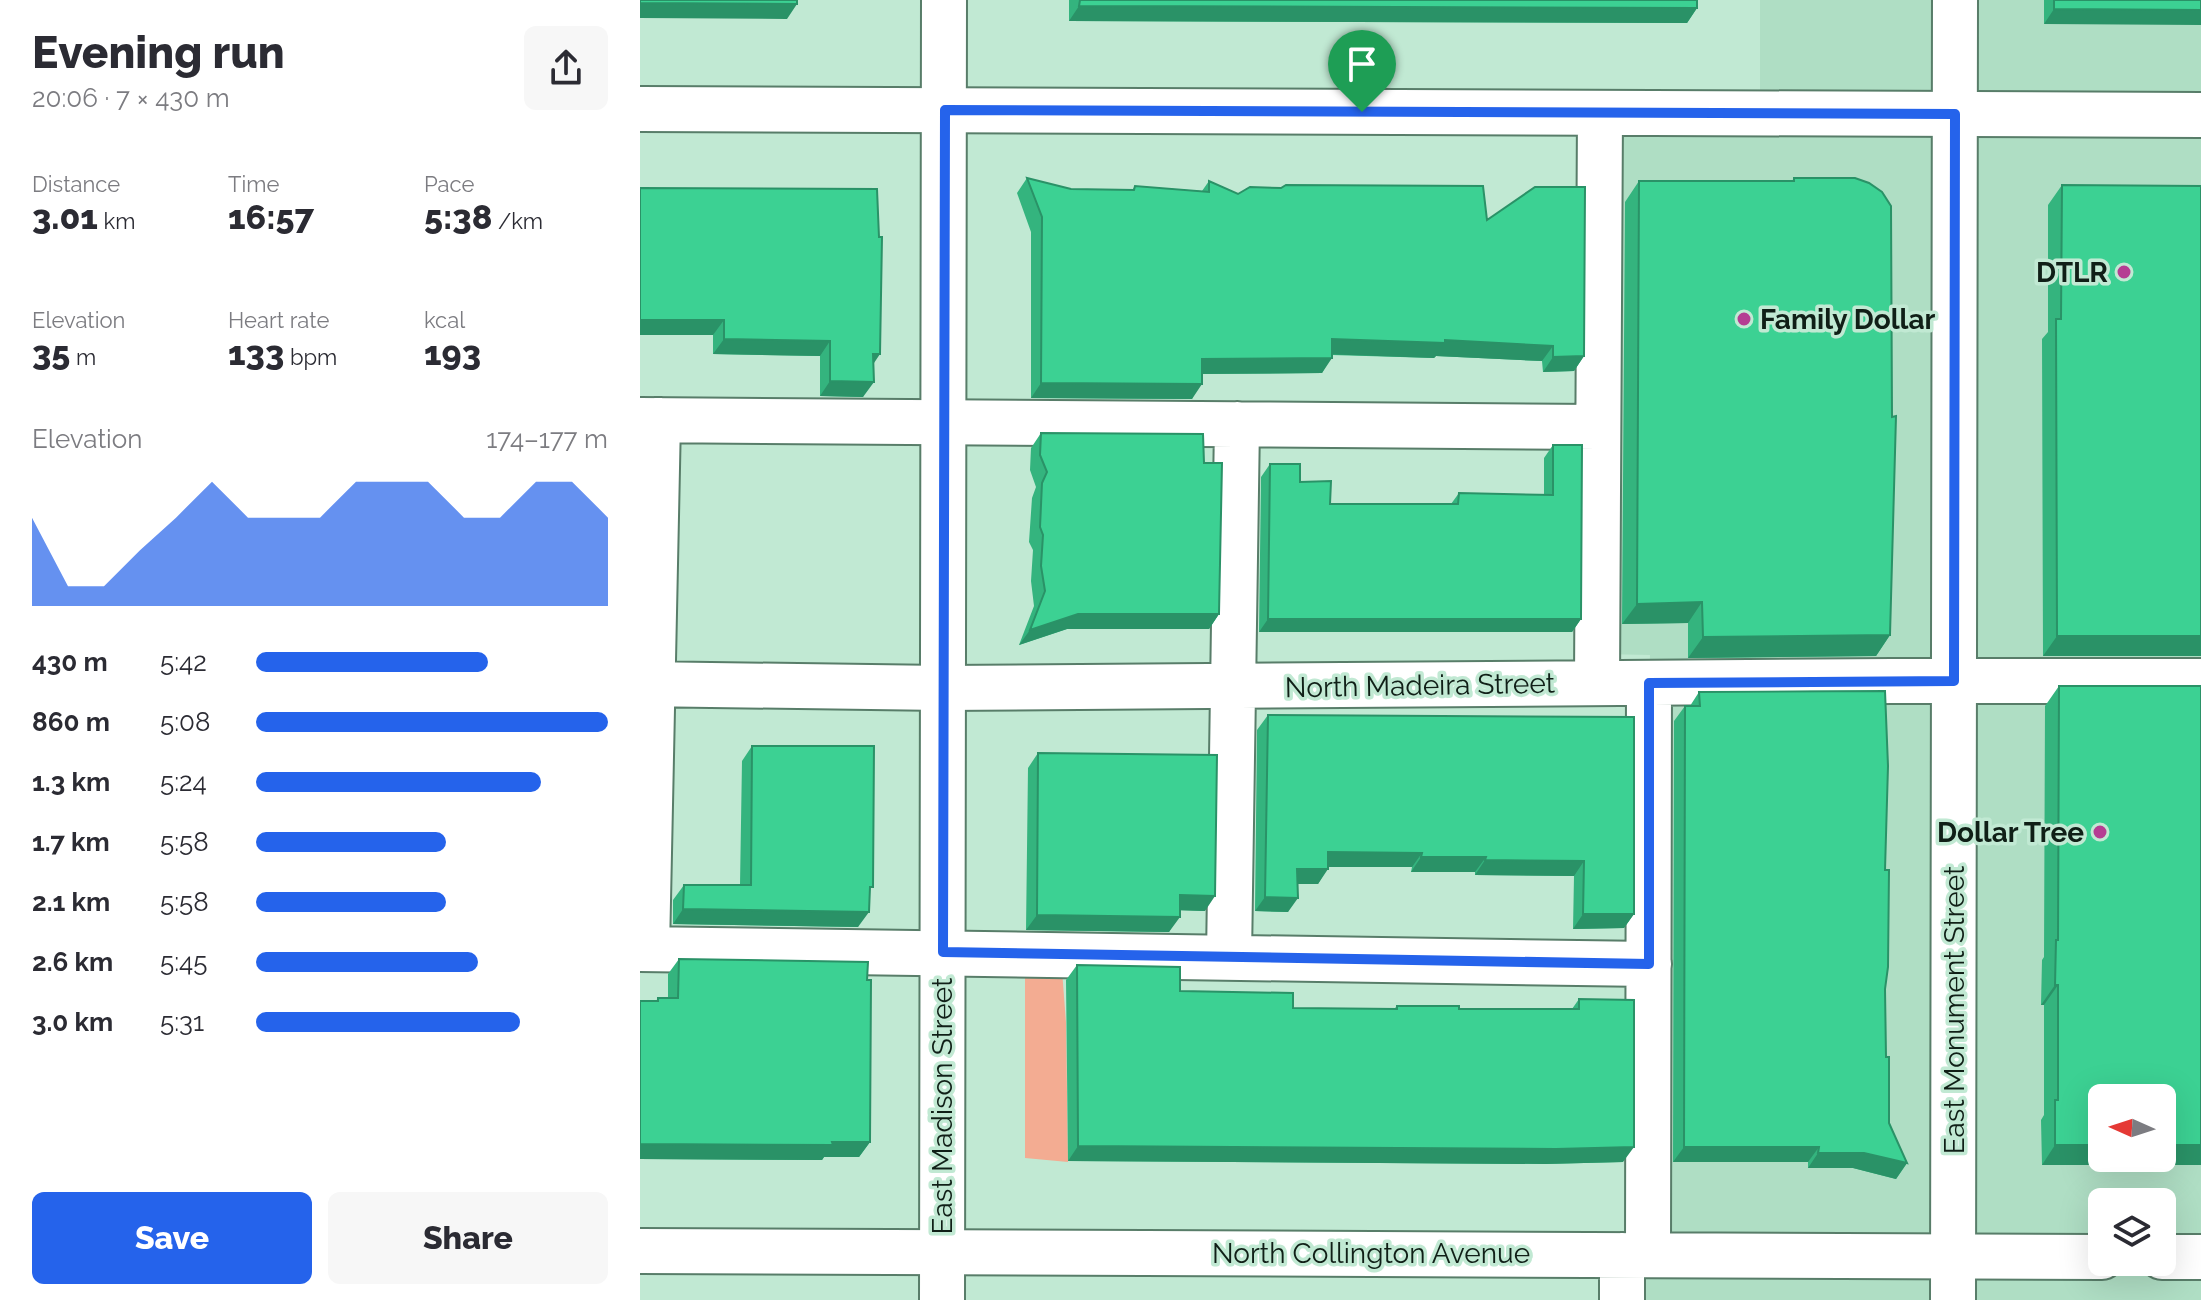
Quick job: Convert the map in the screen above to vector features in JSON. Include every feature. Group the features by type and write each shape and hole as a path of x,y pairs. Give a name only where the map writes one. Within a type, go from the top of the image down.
{"street":[{"name":"East Madison Street","path":"942,1300 944,0"},
{"name":"East Monument Street","path":"1953,1300 1955,0"},
{"path":"640,109 2201,115"},
{"path":"1597,683 1600,113"},
{"path":"1597,427 649,420 643,949 1649,964"},
{"path":"1229,957 1237,424"},
{"name":"North Madeira Street","path":"646,684 943,688 2201,681"},
{"path":"1622,1300 1635,1254 1649,964 1649,683"},
{"name":"North Collington Avenue","path":"640,1251 2088,1257"},
{"path":"2176,1257 2201,1257"}],"shaded area":[{"path":"1760,0 2201,0 2201,1300 1630,1300 1650,655 1600,654 1600,113 1760,114"},
{"path":"1025,967 1062,970 1068,1162 1025,1158"}],"building":[{"path":"640,0 797,0 797,4 640,3"},
{"path":"1080,0 1697,0 1697,8 1079,6"},
{"path":"2054,0 2201,0 2201,10 2054,9"},
{"path":"1027,178 1071,189 1134,190 1135,186 1209,192 1209,181 1238,194 1250,187 1281,188 1286,185 1483,186 1487,220 1535,187 1585,187 1584,356 1553,357 1553,346 1445,340 1445,343 1332,339 1332,358 1202,359 1202,384 1041,383 1042,217"},
{"path":"1794,178 1855,178 1882,192 1891,206 1892,417 1896,416 1890,635 1703,637 1702,602 1637,604 1639,181 1794,181"},
{"path":"2062,185 2201,186 2201,636 2057,636 2056,319 2061,319"},
{"path":"640,188 877,189 879,237 882,237 880,354 873,354 874,382 830,381 830,341 724,339 724,320 640,320"},
{"path":"1041,433 1203,434 1204,463 1222,463 1219,614 1078,614 1030,630 1045,591 1040,527 1042,483 1047,472 1040,455"},
{"path":"1553,445 1582,445 1581,619 1268,619 1270,464 1300,464 1300,482 1331,481 1330,504 1458,504 1459,493 1553,495"},
{"path":"2059,686 2201,686 2201,1145 2176,1145 2176,1084 2088,1084 2088,1145 2055,1145"},
{"path":"1885,691 1888,766 1885,870 1889,870 1885,989 1889,1123 1907,1163 1864,1153 1818,1153 1819,1147 1684,1147 1685,706 1700,706 1699,692"},
{"path":"1268,715 1634,717 1634,914 1583,914 1584,861 1421,857 1422,853 1328,852 1328,869 1297,869 1298,898 1265,897"},
{"path":"752,746 874,746 873,887 870,887 869,912 683,909 684,885 751,885"},
{"path":"1038,753 1217,755 1215,896 1180,895 1180,917 1037,915"},
{"path":"679,959 868,962 867,980 871,980 870,1142 832,1142 833,1145 640,1144 640,1001 678,998"},
{"path":"1077,965 1180,967 1180,991 1293,993 1293,1008 1459,1006 1459,1009 1579,1009 1579,999 1634,1000 1634,1147 1078,1146"}],"place":[{"name":"DTLR","path":"2124,272"},
{"name":"Family Dollar","path":"1744,319"},
{"name":"Dollar Tree","path":"2100,832"}],"route":[{"path":"945,110 1362,112 1955,114 1954,681 1649,683 1649,964 943,952 945,110"}]}
